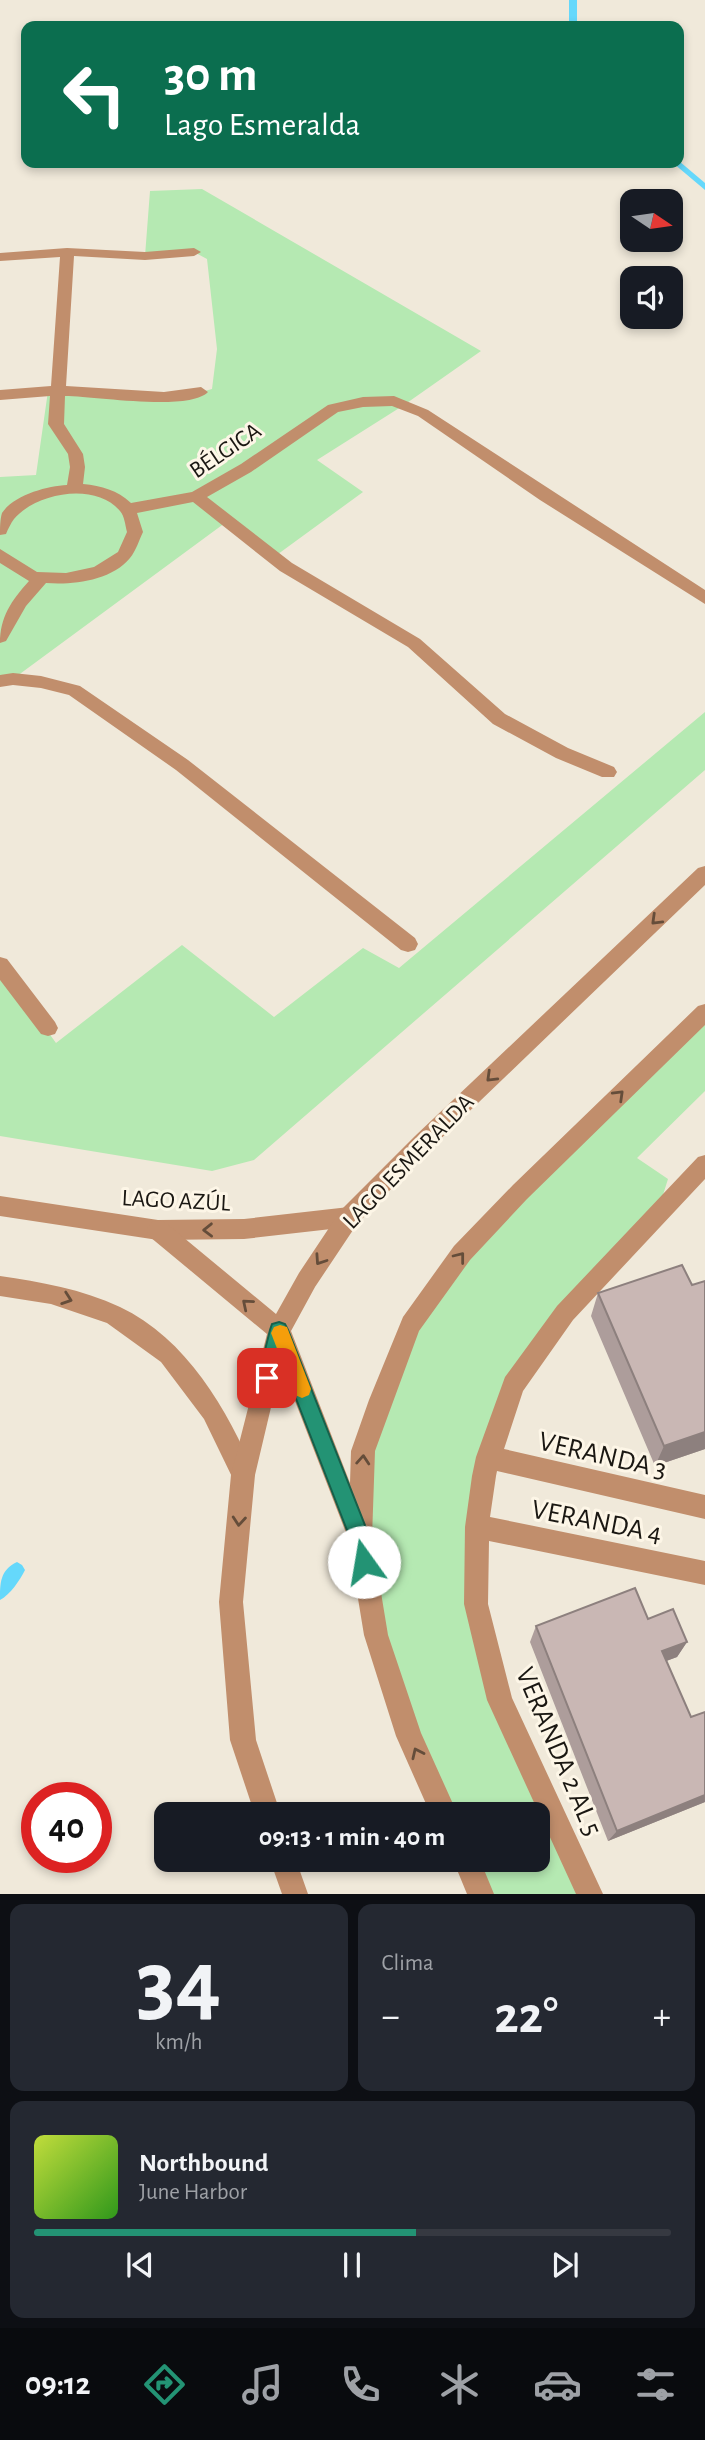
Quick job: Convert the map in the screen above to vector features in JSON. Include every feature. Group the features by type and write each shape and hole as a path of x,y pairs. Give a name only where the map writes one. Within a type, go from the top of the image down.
{"street":[{"path":"0,257 67,252 145,256 194,252"},
{"path":"67,252 56,424 77,450 79,470 74,489"},
{"path":"0,395 60,391 164,397 201,392"},
{"name":"BÉLGICA","path":"608,772 562,753 499,719 414,643 286,567 196,496 246,468 333,408 363,402 394,401 423,413 705,598"},
{"path":"0,555 33,578 66,579 99,572 124,555 135,531 128,509 98,491 74,489 36,495 17,508 1,525"},
{"path":"128,509 196,496"},
{"path":"0,637 20,602 41,578"},
{"path":"0,681 13,679 41,682 74,691 182,765 408,944"},
{"name":"LAGO ESMERALDA","path":"264,1802 243,1740 231,1602 243,1475 279,1330 307,1280 349,1217 422,1143 705,873"},
{"path":"0,965 48,1028"},
{"path":"439,1802 409,1736 376,1635 360,1538 363,1451 380,1400 411,1324 462,1253 520,1192 705,1012"},
{"name":"VERANDA 2 AL 5","path":"590,1894 500,1700 477,1604 477,1527 488,1457 513,1385 565,1313 705,1164"},
{"name":"LAGO AZÚL","path":"0,1206 158,1230 244,1229 349,1217"},
{"path":"158,1230 279,1330 360,1538"},
{"path":"0,1286 51,1294 114,1315 169,1354 212,1411 243,1475"},
{"name":"VERANDA 3","path":"488,1457 705,1507"},
{"name":"VERANDA 4","path":"477,1527 572,1544 705,1573"},
{"path":"287,1872 295,1894"},
{"path":"471,1872 481,1894"}],"green space":[{"path":"202,189 481,351 404,405 317,460 363,492 274,557 229,520 13,679 0,681 0,477 36,475 48,391 119,396 201,392 212,389 217,349 207,259 194,252 145,256 150,191"},
{"path":"705,712 705,770 254,1160 212,1171 0,1136 0,965 56,1043 182,945 274,1017 363,948 399,968"},
{"path":"705,1012 705,1091 637,1158 668,1179 657,1214 513,1385 477,1527 500,1700 547,1802 439,1802 409,1736 360,1538 380,1400 462,1253"},
{"path":"550,1808 590,1894 481,1894 471,1872 550,1872"}],"building":[{"path":"682,1265 692,1285 705,1281 705,1432 664,1446 598,1293"},
{"path":"635,1588 648,1619 673,1609 687,1642 662,1651 691,1717 705,1712 705,1795 617,1831 536,1626"}],"waterway":[{"path":"573,0 573,21"},
{"path":"683,168 705,187"},
{"path":"0,1592 17,1570"}],"slow traffic":[{"path":"280,1333 302,1389"}],"route":[{"path":"267,1378 279,1330 360,1538 364,1562"}]}
